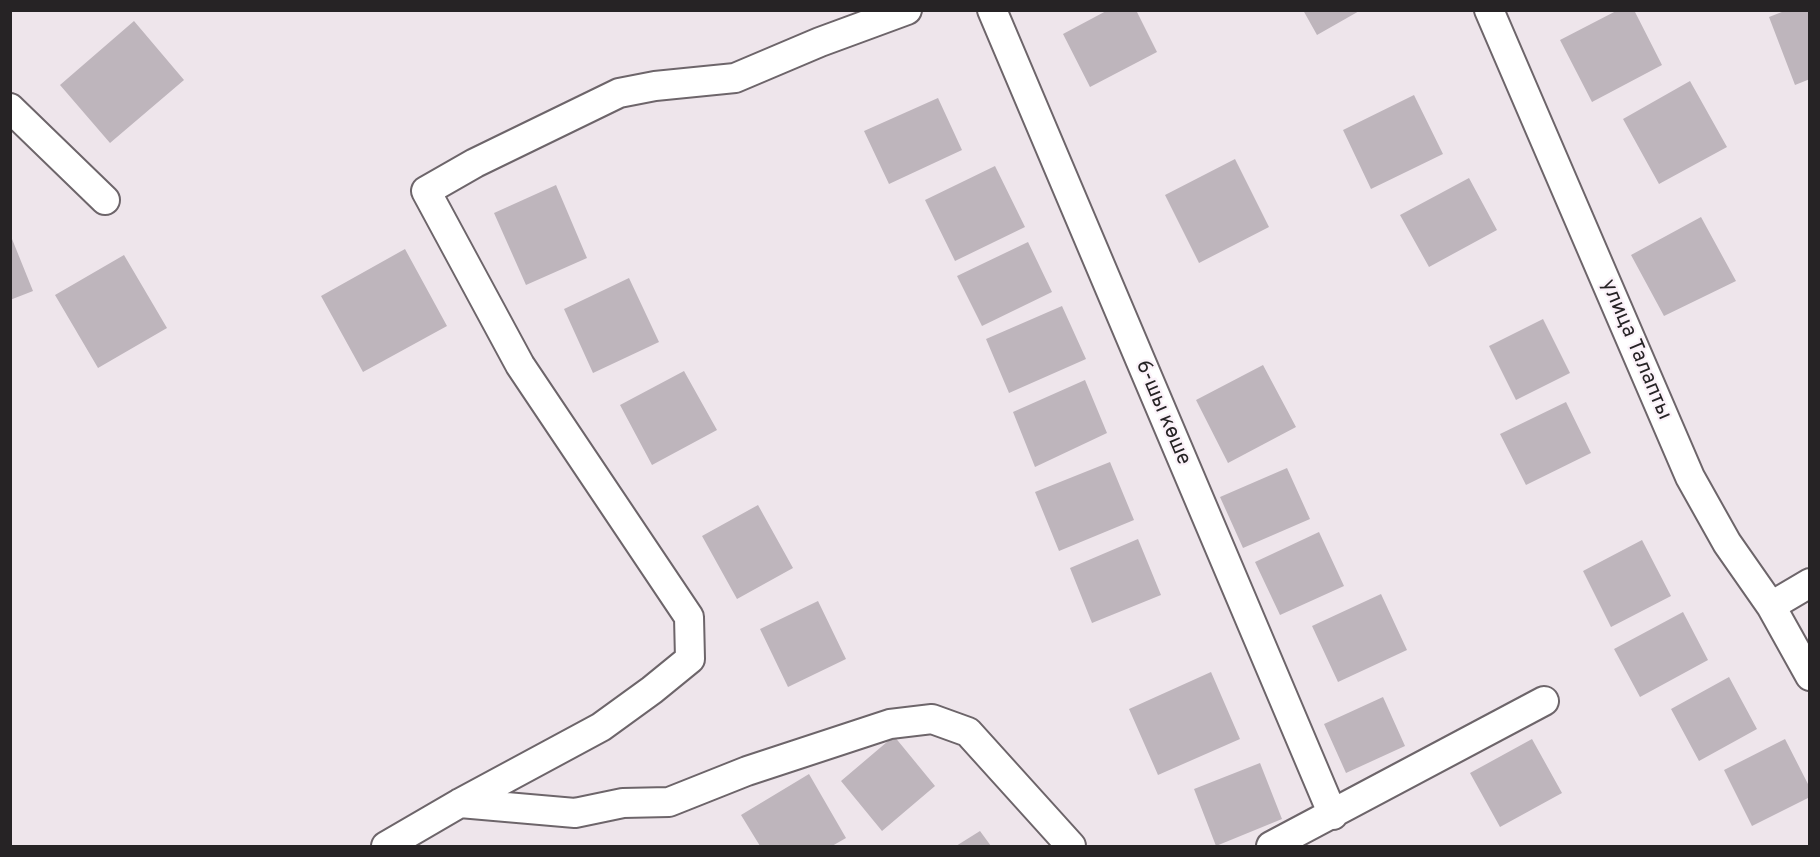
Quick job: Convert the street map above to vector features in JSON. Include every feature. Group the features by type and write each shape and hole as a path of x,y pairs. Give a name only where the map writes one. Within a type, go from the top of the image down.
{"street":[{"path":"386,846 460,803 601,728 690,659 689,617 520,365 426,191 475,163 619,93 655,86 735,78 820,42 907,10"},
{"name":"6-шы көше","path":"992,10 1333,815"},
{"name":"улица Талапты","path":"1489,10 1690,477 1727,543 1771,606 1809,676"},
{"path":"10,108 105,200"},
{"path":"1771,606 1809,583"},
{"path":"1271,846 1544,701"},
{"path":"460,803 575,813 623,803 669,802 747,771 890,724 932,719 968,732 1071,846"}],"building":[{"path":"1108,10 1136,10 1157,52 1090,87 1063,34"},
{"path":"1303,10 1361,10 1317,35"},
{"path":"1618,10 1634,10 1662,65 1592,102 1560,40"},
{"path":"1787,10 1810,10 1810,79 1795,85 1769,17"},
{"path":"134,21 184,80 110,143 60,85"},
{"path":"1690,81 1727,147 1659,184 1623,119"},
{"path":"1414,95 1443,154 1371,189 1343,130"},
{"path":"938,98 962,150 889,184 864,131"},
{"path":"1235,159 1269,227 1199,263 1165,195"},
{"path":"995,166 1025,227 955,261 925,200"},
{"path":"1469,178 1497,230 1429,267 1400,215"},
{"path":"556,185 587,258 526,285 494,213"},
{"path":"1701,217 1736,281 1664,316 1631,255"},
{"path":"10,234 33,291 10,300"},
{"path":"1028,242 1052,292 982,326 957,276"},
{"path":"405,249 447,326 363,372 321,296"},
{"path":"124,255 167,328 98,368 55,295"},
{"path":"629,278 659,342 593,373 564,309"},
{"path":"1062,306 1086,359 1009,393 986,339"},
{"path":"1543,319 1570,373 1516,400 1489,346"},
{"path":"1263,365 1296,427 1228,463 1196,400"},
{"path":"684,371 717,430 652,465 620,405"},
{"path":"1085,380 1107,433 1035,467 1013,412"},
{"path":"1566,402 1591,453 1526,485 1500,434"},
{"path":"1110,462 1134,520 1059,551 1035,492"},
{"path":"1287,468 1310,519 1243,548 1220,497"},
{"path":"758,505 793,568 737,599 702,536"},
{"path":"1319,532 1344,586 1280,615 1255,562"},
{"path":"1138,539 1161,595 1092,623 1070,568"},
{"path":"1642,540 1671,596 1611,627 1583,571"},
{"path":"1381,594 1407,650 1338,682 1312,626"},
{"path":"818,601 846,659 788,687 760,629"},
{"path":"1683,612 1708,660 1640,697 1614,649"},
{"path":"1211,672 1240,739 1158,775 1129,709"},
{"path":"1729,677 1757,729 1699,761 1671,709"},
{"path":"1383,697 1405,746 1346,773 1324,724"},
{"path":"894,736 935,786 882,831 841,781"},
{"path":"1532,739 1562,793 1500,827 1470,773"},
{"path":"1785,739 1810,788 1810,797 1752,826 1724,770"},
{"path":"1260,763 1282,819 1216,846 1194,789"},
{"path":"809,774 846,838 832,846 760,846 741,815"},
{"path":"980,831 991,846 956,846"}]}
